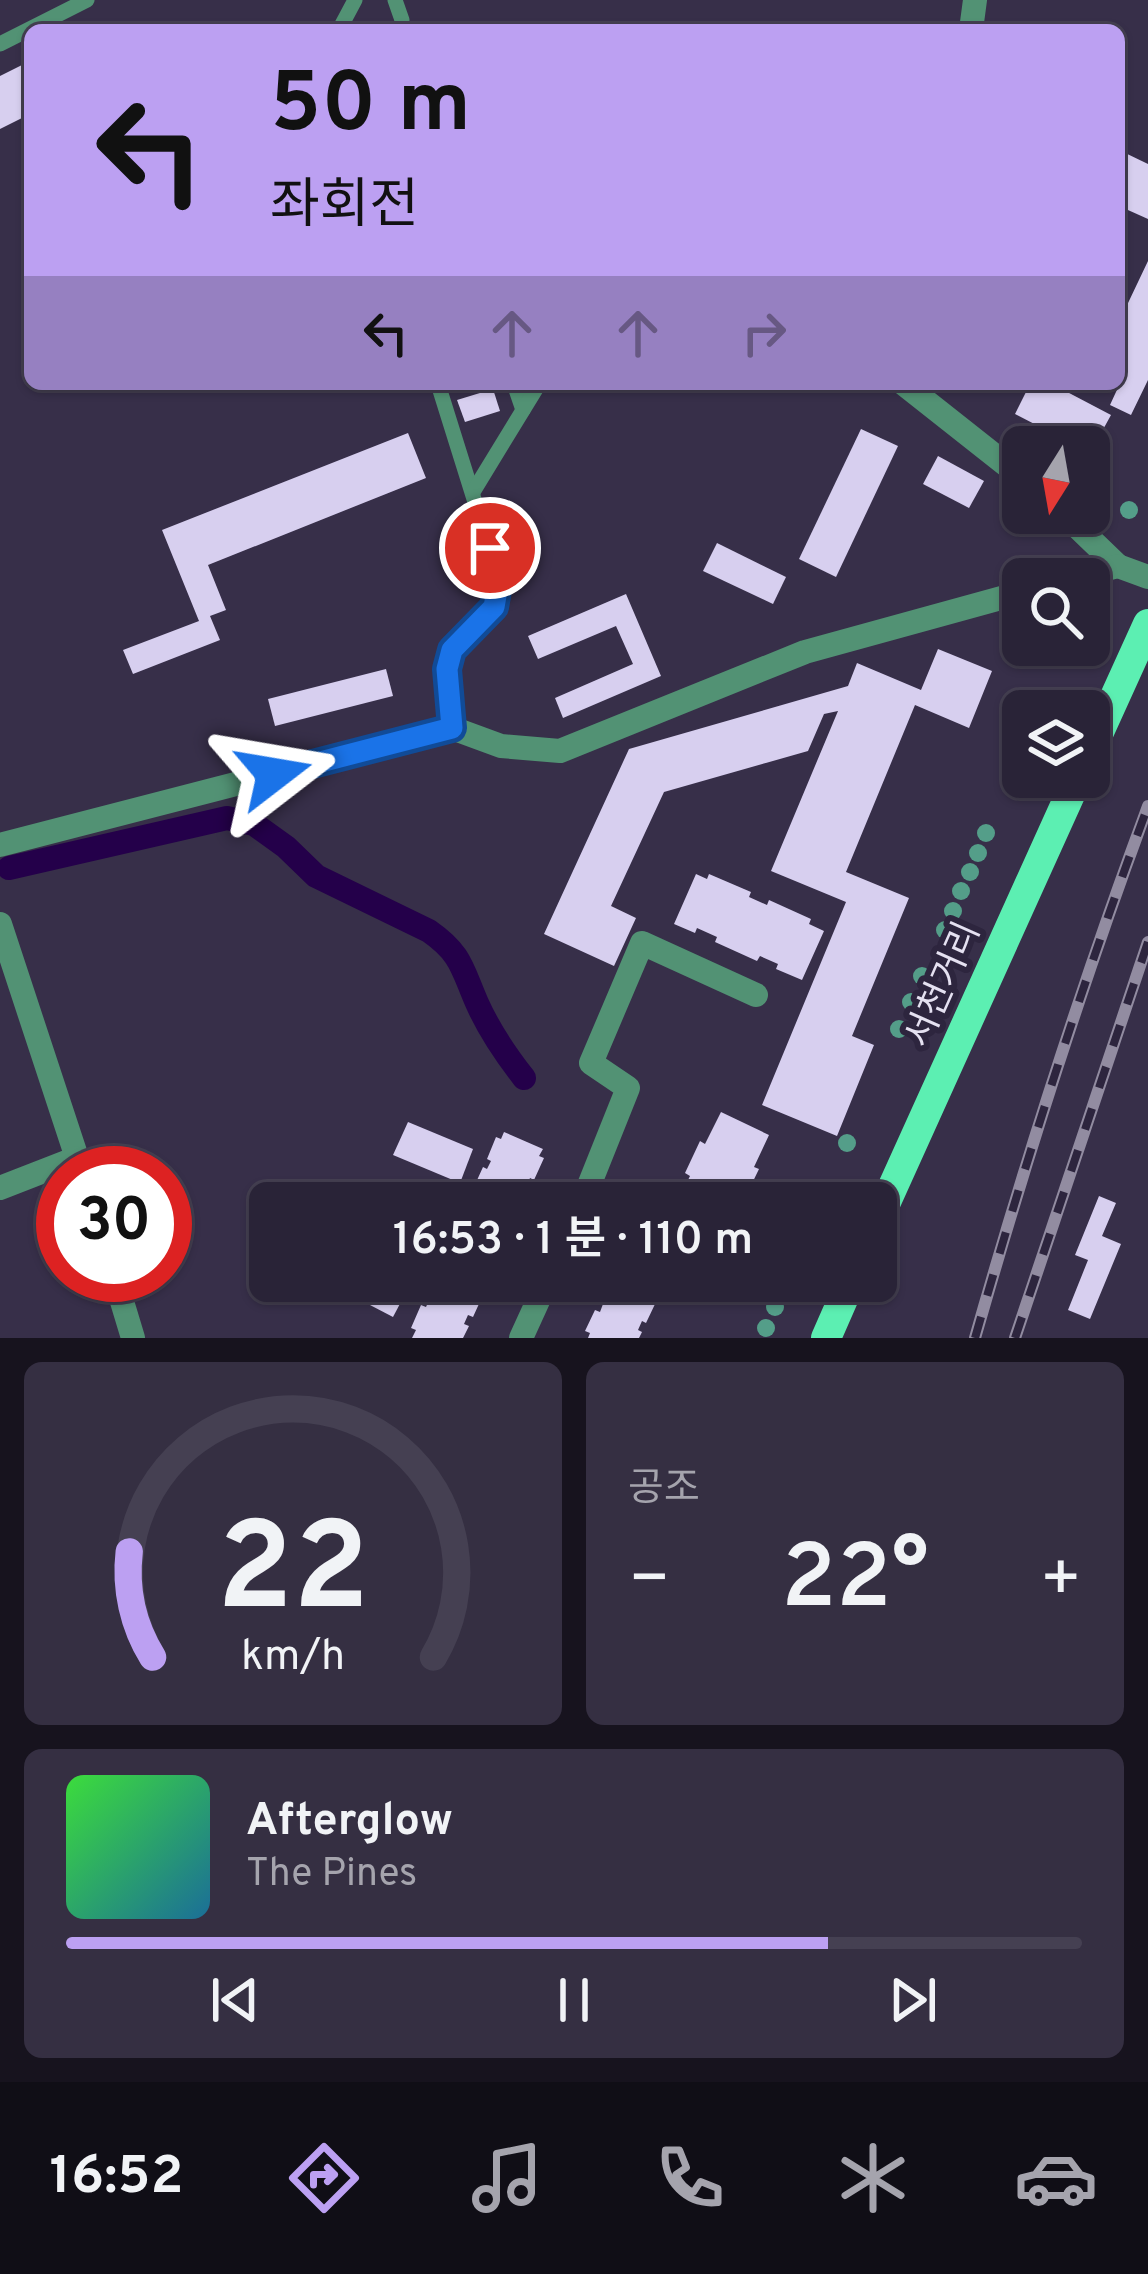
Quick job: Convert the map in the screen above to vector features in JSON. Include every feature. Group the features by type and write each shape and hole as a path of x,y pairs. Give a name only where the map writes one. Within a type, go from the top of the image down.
{"main road":[{"path":"1110,708 1148,624"},
{"name":"서천거리","path":"895,1182 1069,798"},
{"path":"826,1338 842,1302"}],"street":[{"path":"912,390 1002,461"},
{"path":"1085,534 1118,566 1148,577"},
{"path":"1110,568 1118,566"},
{"path":"0,845 452,728 501,746 560,751 805,652 1002,598"},
{"path":"0,924 72,1146"},
{"path":"590,1182 628,1088 591,1064 642,943 756,995"},
{"path":"0,1188 36,1178"},
{"path":"122,1302 133,1338"},
{"path":"521,1338 537,1302"}],"lane":[{"path":"40,24 87,0"},
{"path":"439,390 499,579 494,607 452,650 447,669 452,728"},
{"path":"516,390 523,410"},
{"path":"473,492 535,390"}],"building":[{"path":"24,64 24,117 0,129 0,76"},
{"path":"1125,153 1148,164 1148,219 1125,209"},
{"path":"1148,261 1148,380 1131,415 1110,405 1117,390 1125,390 1125,309"},
{"path":"493,390 500,411 465,422 457,400"},
{"path":"1027,390 1063,390 1111,415 1105,426 1038,426 1015,414"},
{"path":"861,429 898,446 836,577 799,559"},
{"path":"408,433 426,478 208,565 226,610 210,616 220,640 133,674 123,650 199,621 162,530"},
{"path":"938,456 984,481 969,508 923,484"},
{"path":"717,543 786,577 773,604 703,571"},
{"path":"626,594 661,676 563,718 555,698 633,664 616,626 538,659 528,636"},
{"path":"938,649 992,671 969,728 915,705 846,872 909,898 852,1036 874,1045 837,1136 762,1105 846,902 771,871 838,711 824,714 808,751 664,792 611,906 636,918 614,966 544,934 629,749 848,686 857,663 921,690"},
{"path":"386,669 393,696 275,726 268,699"},
{"path":"696,874 707,879 709,874 751,892 749,897 767,905 769,900 811,919 809,924 824,931 802,980 760,956 757,961 715,942 717,937 697,928 695,933 674,924"},
{"path":"721,1112 769,1135 754,1167 759,1169 753,1182 687,1182 690,1176 685,1173 700,1141 705,1144"},
{"path":"408,1122 473,1149 460,1182 393,1155"},
{"path":"504,1132 543,1149 534,1180 476,1182 491,1161 487,1159 496,1137 501,1139"},
{"path":"1099,1196 1116,1203 1102,1236 1121,1244 1090,1319 1068,1310 1088,1260 1075,1255"},
{"path":"372,1302 401,1302 393,1317"},
{"path":"428,1302 480,1302 473,1317 468,1315 463,1338 412,1338 421,1305 426,1307"},
{"path":"656,1302 646,1323 642,1321 639,1338 588,1338 590,1333 585,1331 603,1304"}],"waterway":[{"path":"9,868 227,818 254,824 316,876 429,931 448,947 492,1033 524,1078"}],"railway":[{"path":"975,1338 1056,1070 1148,806"},
{"path":"1015,1338 1148,942"}],"route":[{"path":"274,774 452,728 447,669 452,650 494,607 499,579 490,548"}]}
